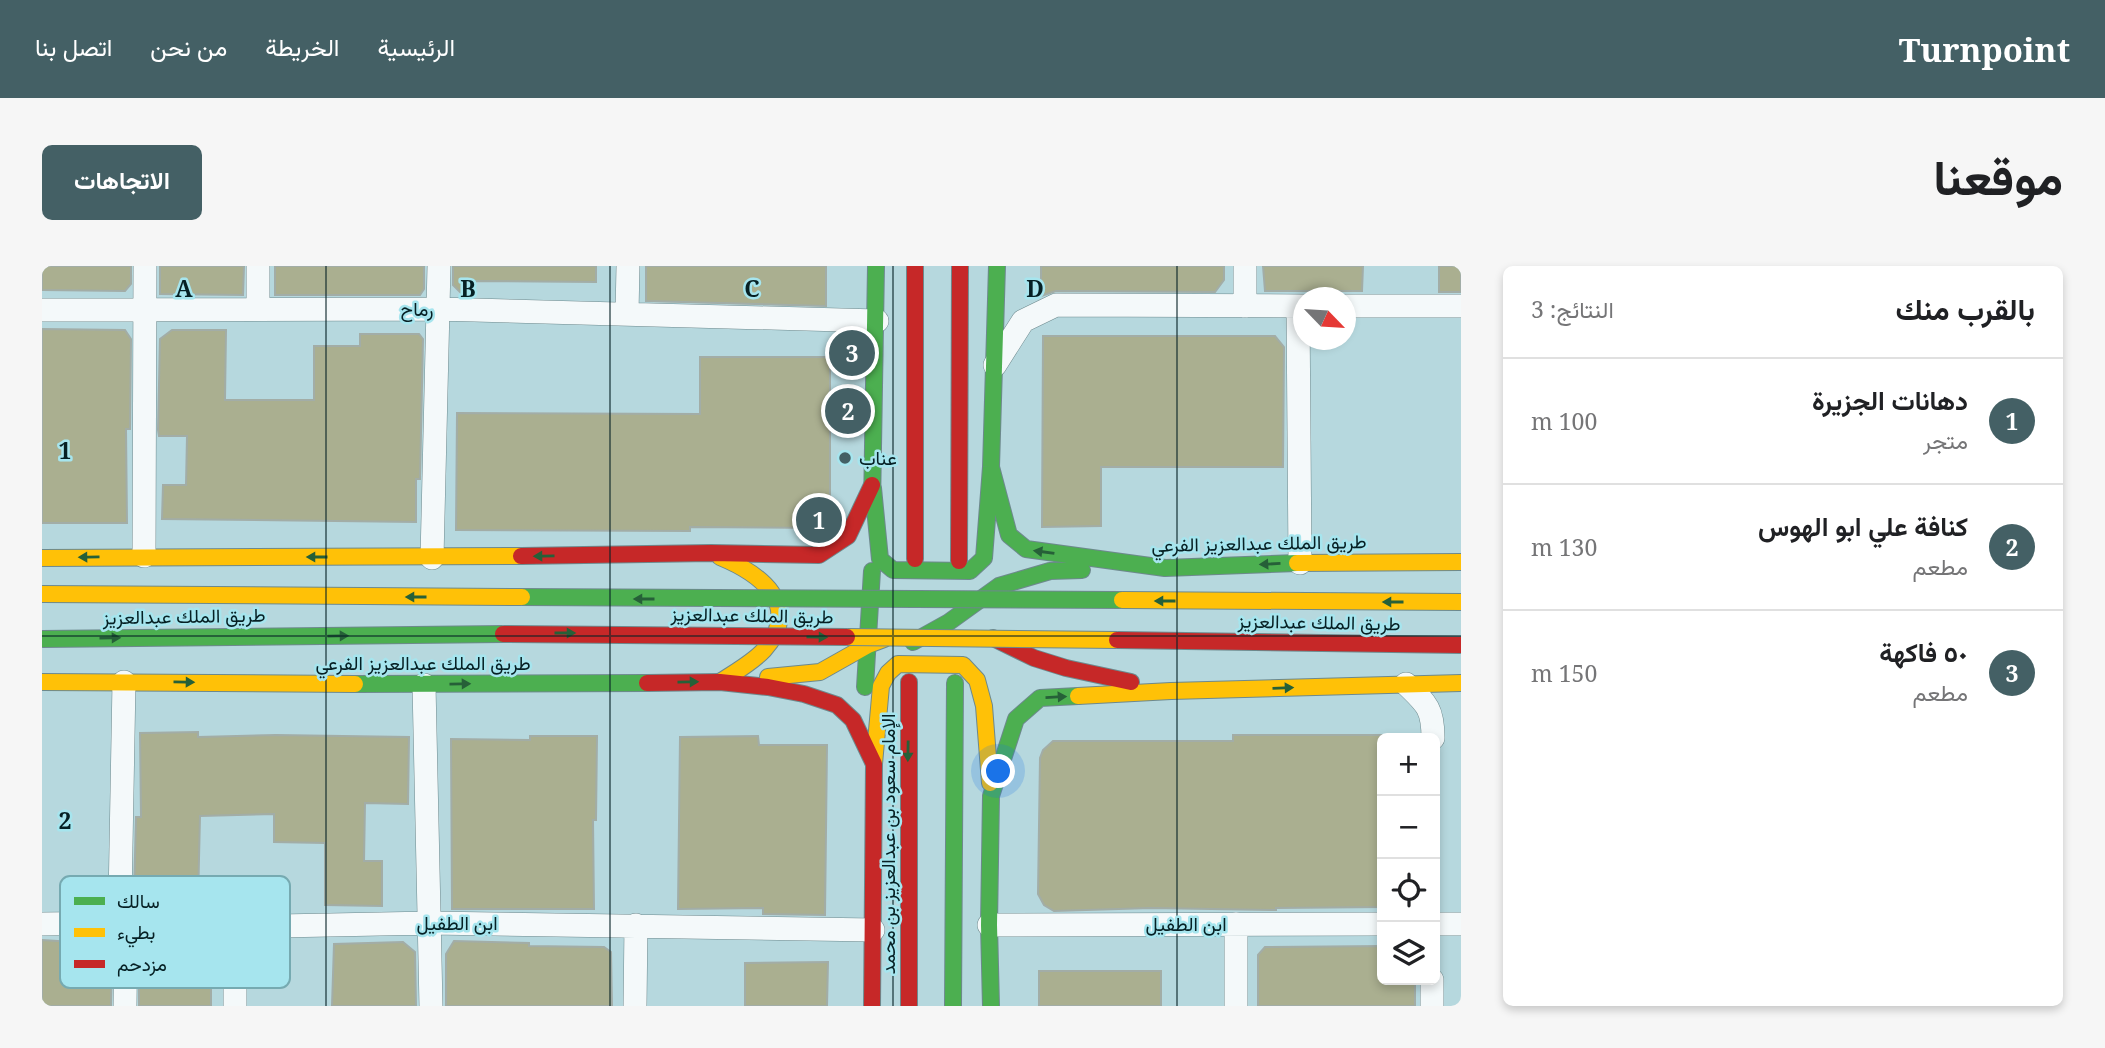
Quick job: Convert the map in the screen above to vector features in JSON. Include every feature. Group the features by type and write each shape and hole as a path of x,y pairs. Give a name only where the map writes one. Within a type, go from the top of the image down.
{"street":[{"path":"144,556 145,266"},
{"path":"258,266 258,309"},
{"path":"432,558 439,266"},
{"path":"627,313 628,266"},
{"path":"874,764 865,687 873,562 876,266"},
{"path":"915,266 915,559"},
{"path":"959,561 960,266"},
{"path":"872,485 880,559 893,570 970,571 984,558 991,467 997,266"},
{"path":"1245,266 1245,306"},
{"path":"995,365 1023,321 1056,305 1293,306"},
{"path":"1356,306 1461,306"},
{"name":"رماح","path":"42,310 438,309 877,321"},
{"path":"1300,563 1301,350"},
{"path":"991,467 1000,568 995,637"},
{"name":"طريق الملك عبدالعزيز الفرعي","path":"991,467 1009,535 1026,549 1165,568 1300,563 1461,562"},
{"path":"42,558 432,558 711,553 819,555 849,536 872,485"},
{"path":"711,553 832,566"},
{"path":"711,553 748,568 778,598 779,612 779,620 767,646 720,682"},
{"path":"873,562 895,586 939,622"},
{"path":"720,682 820,672 868,645 939,622 996,564 1000,568 1050,571 1165,568"},
{"path":"865,687 878,662 939,622 1000,568"},
{"path":"1110,578 1165,568"},
{"path":"856,577 939,622 995,637 1034,658 1066,668 1171,691"},
{"path":"1089,587 1081,594 1073,623 1081,652 1089,663 1171,691"},
{"name":"طريق الملك عبدالعزيز","path":"42,594 1461,602"},
{"name":"طريق الملك عبدالعزيز","path":"42,639 575,633 1461,645"},
{"path":"874,764 881,686 888,673 898,664 963,665 977,680 984,706 991,796"},
{"name":"طريق الملك عبدالعزيز الفرعي","path":"42,681 424,685 720,682 804,694"},
{"path":"120,876 124,681"},
{"name":"الإمام سعود بن عبدالعزيز بن محمد","path":"909,682 909,1006"},
{"path":"953,1006 955,683"},
{"path":"991,796 1016,719 1040,698 1171,691 1454,683"},
{"path":"1433,727 1442,688 1454,683"},
{"path":"1406,684 1422,699 1433,727"},
{"path":"424,685 431,1006"},
{"path":"991,1006 991,796 998,688"},
{"name":"الإمام سعود بن عبدالعزيز بن محمد","path":"804,694 837,705 853,720 874,764 872,1006"},
{"name":"ابن الطفيل","path":"290,926 431,923 873,930"},
{"name":"ابن الطفيل","path":"42,924 60,924"},
{"path":"1236,924 1236,1006"},
{"name":"ابن الطفيل","path":"989,925 1377,924"},
{"path":"1440,924 1461,924"},
{"path":"635,1006 636,925"},
{"path":"1432,985 1432,1006"},
{"path":"125,988 125,1006"},
{"path":"235,988 235,1006"}],"building":[{"path":"42,266 131,266 131,284 125,291 42,290"},
{"path":"160,266 244,266 243,295 160,294"},
{"path":"275,266 424,266 424,289 420,295 275,295"},
{"path":"453,266 596,266 596,282 473,281 473,292 461,293 453,285"},
{"path":"646,266 826,266 826,306 646,301"},
{"path":"1041,266 1224,266 1224,280 1215,292 1056,291 1041,296"},
{"path":"1263,266 1363,266 1362,291 1356,291 1356,287 1293,287 1293,291 1265,291"},
{"path":"1439,266 1461,266 1461,292 1439,292"},
{"path":"42,329 125,330 131,339 130,429 126,429 127,523 42,523"},
{"path":"172,330 226,330 225,400 314,400 314,346 360,346 360,334 419,334 423,339 420,479 416,479 416,522 162,519 163,485 186,485 187,436 159,436 158,430 160,339"},
{"path":"1043,336 1275,336 1284,347 1283,467 1101,467 1101,526 1042,527"},
{"path":"700,357 830,357 830,525 825,528 690,527 690,531 456,530 457,413 700,414"},
{"path":"198,732 198,737 409,737 408,804 365,803 364,861 382,861 382,906 325,905 325,843 274,842 274,814 200,816 199,876 134,876 136,817 141,817 140,733"},
{"path":"1233,735 1377,735 1377,907 1054,911 1044,905 1038,894 1040,758 1043,750 1053,741 1233,741"},
{"path":"530,736 597,736 596,820 593,820 594,909 452,909 451,739 530,740"},
{"path":"758,736 759,745 827,745 825,915 763,914 763,908 678,909 680,737"},
{"path":"42,940 60,941 60,988 111,988 111,1006 42,1006"},
{"path":"454,941 604,947 611,952 612,1006 446,1006 446,954"},
{"path":"403,942 415,952 416,1006 332,1006 334,944"},
{"path":"1377,946 1377,985 1415,985 1415,1006 1258,1006 1258,955 1265,947"},
{"path":"828,962 827,1006 745,1006 745,963"},
{"path":"1039,971 1161,971 1161,1006 1039,1006"},
{"path":"139,988 211,988 211,1006 139,1006"}],"traffic: fast":[{"path":"872,507 876,266"},
{"path":"873,488 880,559 893,570 970,571 984,558 991,467 997,266"},
{"path":"991,467 1009,535 1026,549 1165,568 1297,563"},
{"path":"913,642 949,622 999,586 1050,571 1082,570"},
{"path":"865,687 872,571"},
{"path":"522,597 1122,600"},
{"path":"42,639 503,634"},
{"path":"355,684 647,683"},
{"path":"953,1006 955,683"},
{"path":"991,1006 991,796 1016,719 1040,698 1078,696"}],"traffic: slow":[{"path":"42,558 521,556"},
{"path":"720,557 762,582 778,605 779,619 775,634 764,650 720,682"},
{"path":"1297,563 1461,562"},
{"path":"42,594 522,597"},
{"path":"1122,600 1461,602"},
{"path":"847,637 1117,640"},
{"path":"768,677 820,672 884,639"},
{"path":"874,764 881,686 888,673 898,664 963,665 977,680 984,706 990,783"},
{"path":"42,682 355,684"},
{"path":"1078,696 1461,683"}],"traffic: jam":[{"path":"915,266 915,559"},
{"path":"959,561 960,266"},
{"path":"521,556 711,553 819,555 848,536 872,485"},
{"path":"503,634 847,637"},
{"path":"993,638 1034,658 1131,682"},
{"path":"1117,640 1461,645"},
{"path":"647,683 720,682 768,687 804,694 837,705 853,720 874,764 872,1006"},
{"path":"909,682 909,1006"}],"place":[{"name":"٥٠ فاكهة","path":"852,353"},
{"name":"كنافة علي ابو الهوس","path":"848,411"},
{"name":"عناب","path":"845,458"},
{"name":"دهانات الجزيرة","path":"819,520"}]}
